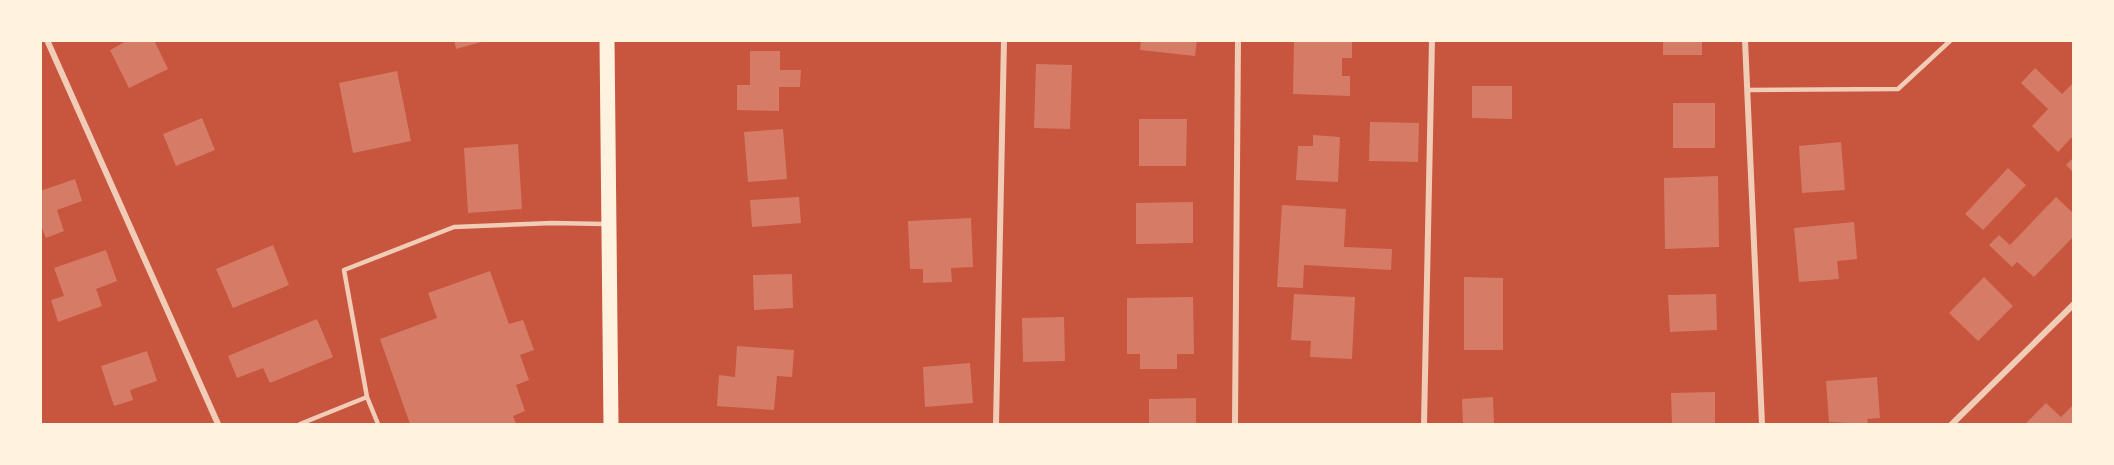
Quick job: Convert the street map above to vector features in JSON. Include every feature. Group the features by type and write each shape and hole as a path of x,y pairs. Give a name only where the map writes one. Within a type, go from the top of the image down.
{"main road":[{"path":"608,40 611,424"}],"street":[{"path":"47,40 218,424"},
{"path":"996,424 1004,40"},
{"path":"1235,424 1238,40"},
{"path":"1424,424 1432,40"},
{"path":"1745,40 1762,424"},
{"path":"1952,424 2073,304"}],"lane":[{"path":"1748,90 1898,88 1951,40"},
{"path":"378,424 367,397 344,270 454,227 552,223 611,224"},
{"path":"300,424 367,397"}],"building":[{"path":"128,40 154,40 168,69 129,88 110,50"},
{"path":"454,40 484,40 485,41 456,49"},
{"path":"1141,40 1197,40 1195,56 1140,50"},
{"path":"1294,40 1352,40 1352,58 1342,58 1342,76 1350,76 1350,96 1293,94"},
{"path":"1663,40 1702,40 1702,55 1663,55"},
{"path":"750,51 780,51 780,70 801,70 800,87 779,87 779,111 737,110 737,85 750,85"},
{"path":"1036,64 1072,65 1070,129 1034,128"},
{"path":"2035,68 2062,94 2074,82 2074,135 2058,152 2032,126 2048,109 2021,83"},
{"path":"397,71 411,141 353,153 339,83"},
{"path":"1472,86 1512,86 1512,119 1472,118"},
{"path":"1673,103 1715,103 1715,148 1673,148"},
{"path":"202,118 215,150 176,166 163,134"},
{"path":"1139,119 1187,119 1186,166 1139,166"},
{"path":"1370,122 1419,123 1418,162 1369,161"},
{"path":"783,129 787,179 748,182 744,132"},
{"path":"1313,135 1340,137 1338,182 1296,180 1298,146 1313,146"},
{"path":"1841,142 1845,190 1802,193 1799,146"},
{"path":"518,144 522,209 468,213 464,148"},
{"path":"2074,157 2074,173 2066,165"},
{"path":"2008,168 2026,185 1983,230 1965,214"},
{"path":"1718,176 1719,247 1665,249 1664,178"},
{"path":"75,179 82,201 57,210 64,231 46,238 40,223 40,191"},
{"path":"799,197 801,223 752,227 750,200"},
{"path":"2056,197 2074,214 2074,236 2034,277 2017,262 2012,267 1989,245 1999,235 2010,245"},
{"path":"1193,202 1193,243 1136,244 1136,203"},
{"path":"1282,205 1346,209 1344,247 1392,249 1391,270 1304,265 1303,288 1277,287"},
{"path":"971,218 973,267 951,268 952,282 923,283 923,269 910,269 908,221"},
{"path":"1854,222 1857,259 1837,261 1839,279 1799,282 1794,228"},
{"path":"273,245 289,285 233,308 216,269"},
{"path":"106,250 117,281 96,289 102,306 58,322 51,300 64,296 54,268"},
{"path":"490,271 509,324 523,320 534,350 520,355 529,380 516,385 525,411 513,416 516,424 410,424 380,339 437,318 428,293"},
{"path":"792,274 793,308 754,310 753,275"},
{"path":"1464,277 1503,278 1503,350 1464,350"},
{"path":"1984,277 2013,306 1978,341 1949,313"},
{"path":"1294,294 1355,297 1352,359 1310,357 1311,341 1291,340"},
{"path":"1716,294 1717,330 1670,332 1668,295"},
{"path":"1193,297 1194,354 1177,354 1177,369 1140,369 1140,354 1127,354 1127,298"},
{"path":"1064,317 1065,361 1023,362 1022,318"},
{"path":"317,319 333,357 270,383 263,368 237,378 228,356"},
{"path":"737,346 794,350 792,377 777,376 774,410 717,406 719,375 735,377"},
{"path":"147,351 157,381 130,390 133,400 114,406 101,366"},
{"path":"970,363 973,403 925,407 923,367"},
{"path":"1877,377 1880,418 1867,419 1868,424 1829,422 1826,381"},
{"path":"1715,392 1715,424 1672,424 1671,393"},
{"path":"1493,397 1494,424 1463,424 1462,399"},
{"path":"1196,398 1196,424 1149,424 1149,399"},
{"path":"2046,403 2061,417 2074,404 2074,424 2025,424"}]}
